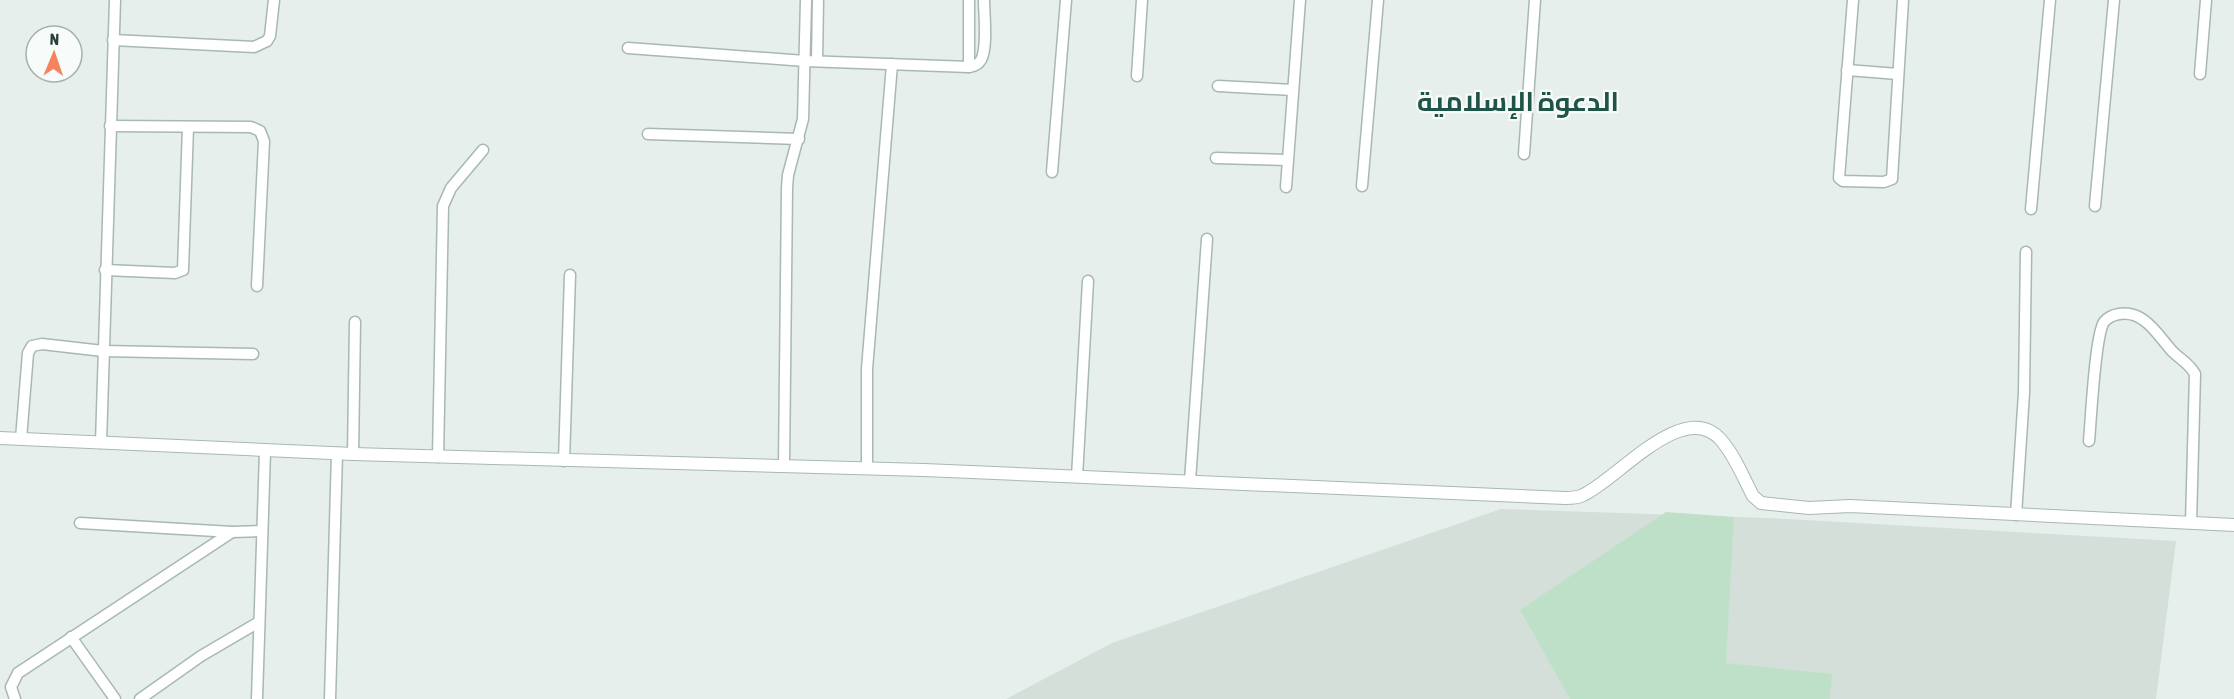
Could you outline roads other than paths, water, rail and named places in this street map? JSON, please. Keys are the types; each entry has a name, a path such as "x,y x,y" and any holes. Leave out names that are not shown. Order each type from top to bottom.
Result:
{"street":[{"path":"101,443 115,0"},
{"path":"113,40 254,46 262,44 270,36 274,0"},
{"path":"784,466 787,188 788,175 803,119 806,0"},
{"path":"817,62 818,0"},
{"path":"969,0 969,67"},
{"path":"628,48 817,62 969,67 976,66 982,59 984,0"},
{"path":"1052,172 1066,0"},
{"path":"1137,76 1142,0"},
{"path":"1286,187 1300,0"},
{"path":"1362,186 1378,0"},
{"path":"1524,154 1535,0"},
{"path":"1852,0 1839,177 1841,180 1850,182 1888,182 1892,178 1903,0"},
{"path":"2031,209 2050,0"},
{"path":"2095,206 2114,0"},
{"path":"2200,74 2206,0"},
{"path":"867,468 867,369 892,64"},
{"path":"1847,70 1898,74"},
{"path":"1218,86 1293,90"},
{"path":"110,126 251,128 262,134 264,141 257,286"},
{"path":"105,270 175,273 183,270 188,127"},
{"path":"648,134 799,139"},
{"path":"438,457 443,206 451,188 483,150"},
{"path":"1216,158 1287,160"},
{"path":"1190,481 1207,239"},
{"path":"2016,515 2024,393 2026,252"},
{"path":"564,461 570,275"},
{"path":"1077,477 1088,281"},
{"path":"2089,441 2097,353 2104,323 2112,315 2124,313 2136,316 2153,327 2174,354 2190,365 2195,374 2191,523"},
{"path":"352,454 355,322"},
{"path":"21,439 29,348 42,344 103,351 253,354"},
{"path":"0,438 438,457 867,468 1547,498 1581,497 1671,434 1683,429 1702,428 1720,439 1759,503 1801,507 1850,506 2234,525"},
{"path":"257,699 265,451"},
{"path":"330,699 337,453"},
{"path":"80,523 232,532 262,531"},
{"path":"15,699 11,687 18,674 232,532"},
{"path":"140,699 201,656 259,622"},
{"path":"71,637 115,699"}],"district":[{"name":"الدعوة الإسلامية","path":"1518,101"}]}
